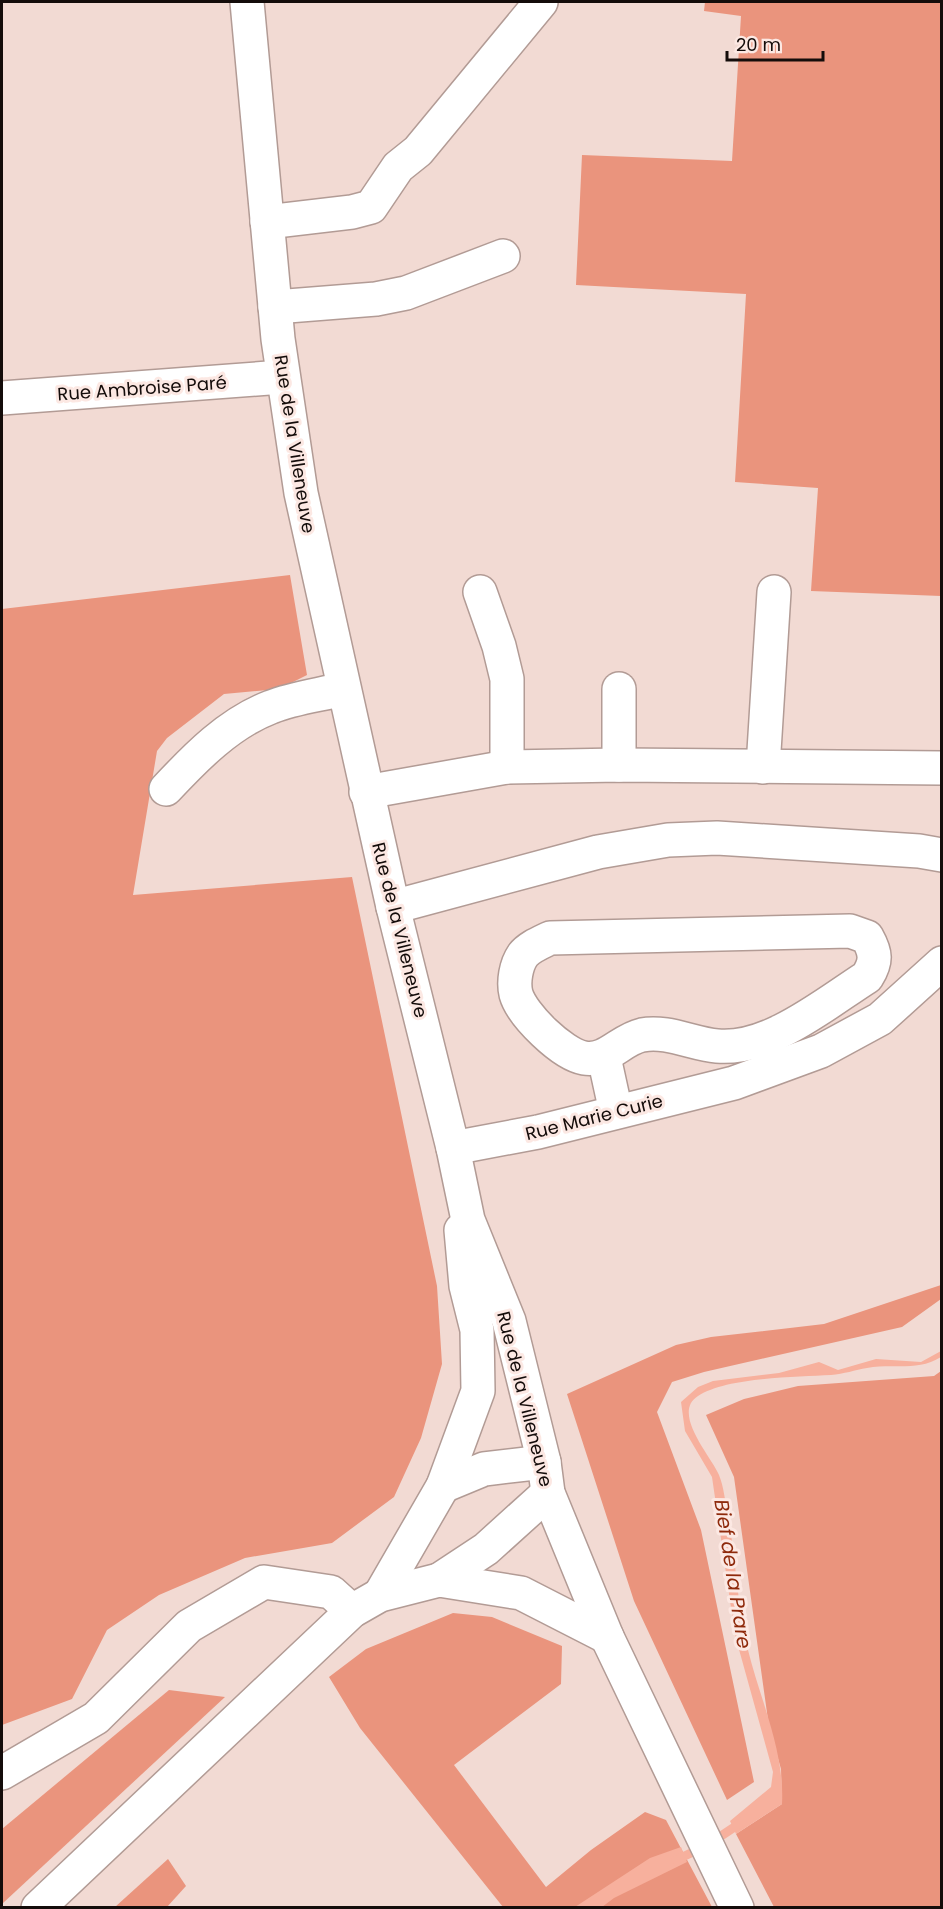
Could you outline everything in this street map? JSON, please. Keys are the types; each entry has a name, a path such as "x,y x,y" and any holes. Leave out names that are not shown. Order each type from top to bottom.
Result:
{"main road":[{"name":"Rue de la Villeneuve","path":"248,2 282,378 300,493 366,792 453,1148 468,1220 509,1322 546,1478 607,1637 737,1908"},
{"path":"267,222 352,212 371,207 398,167 418,152 541,2"},
{"path":"275,307 376,299 406,293 503,256"},
{"name":"Rue Ambroise Paré","path":"2,398 282,378"},
{"path":"480,592 499,646 507,679 507,766"},
{"path":"763,767 774,592"},
{"path":"166,789 191,762 229,731 254,715 272,706 343,689"},
{"path":"619,689 619,765"},
{"path":"366,792 507,766 942,768"},
{"path":"393,907 598,852 668,840 717,838 919,851 942,855"},
{"path":"849,931 867,937 875,950 875,964 867,977 783,1031 739,1047 716,1046 655,1034 640,1035 604,1057 584,1058 561,1047 524,1010 516,994 515,972 524,954 550,938 849,931"},
{"name":"Rue Marie Curie","path":"453,1148 538,1132 734,1083 821,1051 880,1019 942,963"},
{"path":"604,1057 616,1112"},
{"path":"38,1908 366,1603 443,1486 478,1391 477,1330 466,1286 453,1148"},
{"path":"443,1486 484,1469 546,1478"},
{"path":"2,1773 96,1718 189,1626 264,1582 331,1592 366,1603 439,1580 486,1549 546,1478"},
{"path":"439,1580 520,1593 607,1637"}],"shaded area":[{"path":"705,2 941,2 941,596 811,591 818,488 735,482 746,294 576,285 582,155 732,161 741,16 704,11"},
{"path":"290,575 307,675 279,689 224,694 167,738 157,751 133,895 352,877 437,1286 442,1364 421,1438 394,1497 332,1543 245,1558 159,1595 107,1630 72,1699 2,1725 2,609"},
{"path":"941,1285 941,1299 902,1327 704,1372 672,1382 657,1412 701,1530 754,1782 727,1800 634,1601 567,1394 676,1345 711,1337 824,1324"},
{"path":"941,1371 941,1907 774,1907 736,1834 782,1804 781,1769 769,1727 734,1477 706,1415 744,1399 798,1386 934,1376"},
{"path":"453,1613 492,1617 562,1646 561,1684 454,1765 546,1887 591,1850 645,1812 666,1820 712,1907 503,1907 360,1728 329,1677 366,1649"},
{"path":"169,1690 225,1697 2,1904 2,1829"},
{"path":"168,1859 186,1886 167,1907 115,1907"}],"water":[{"path":"941,1351 941,1357 932,1362 914,1366 877,1367 836,1374 763,1379 726,1385 698,1396 691,1403 689,1413 695,1435 722,1484 731,1532 744,1633 776,1745 782,1784 782,1804 736,1834 730,1821 771,1787 773,1772 735,1635 712,1477 685,1431 681,1402 698,1387 713,1381 779,1373 819,1362 838,1370 876,1359 921,1362"},
{"path":"681,1847 687,1862 614,1898 602,1907 575,1907 650,1858"}],"waterway":[{"name":"Bief de la Prare","path":"676,1860 706,1846 742,1822"}]}
